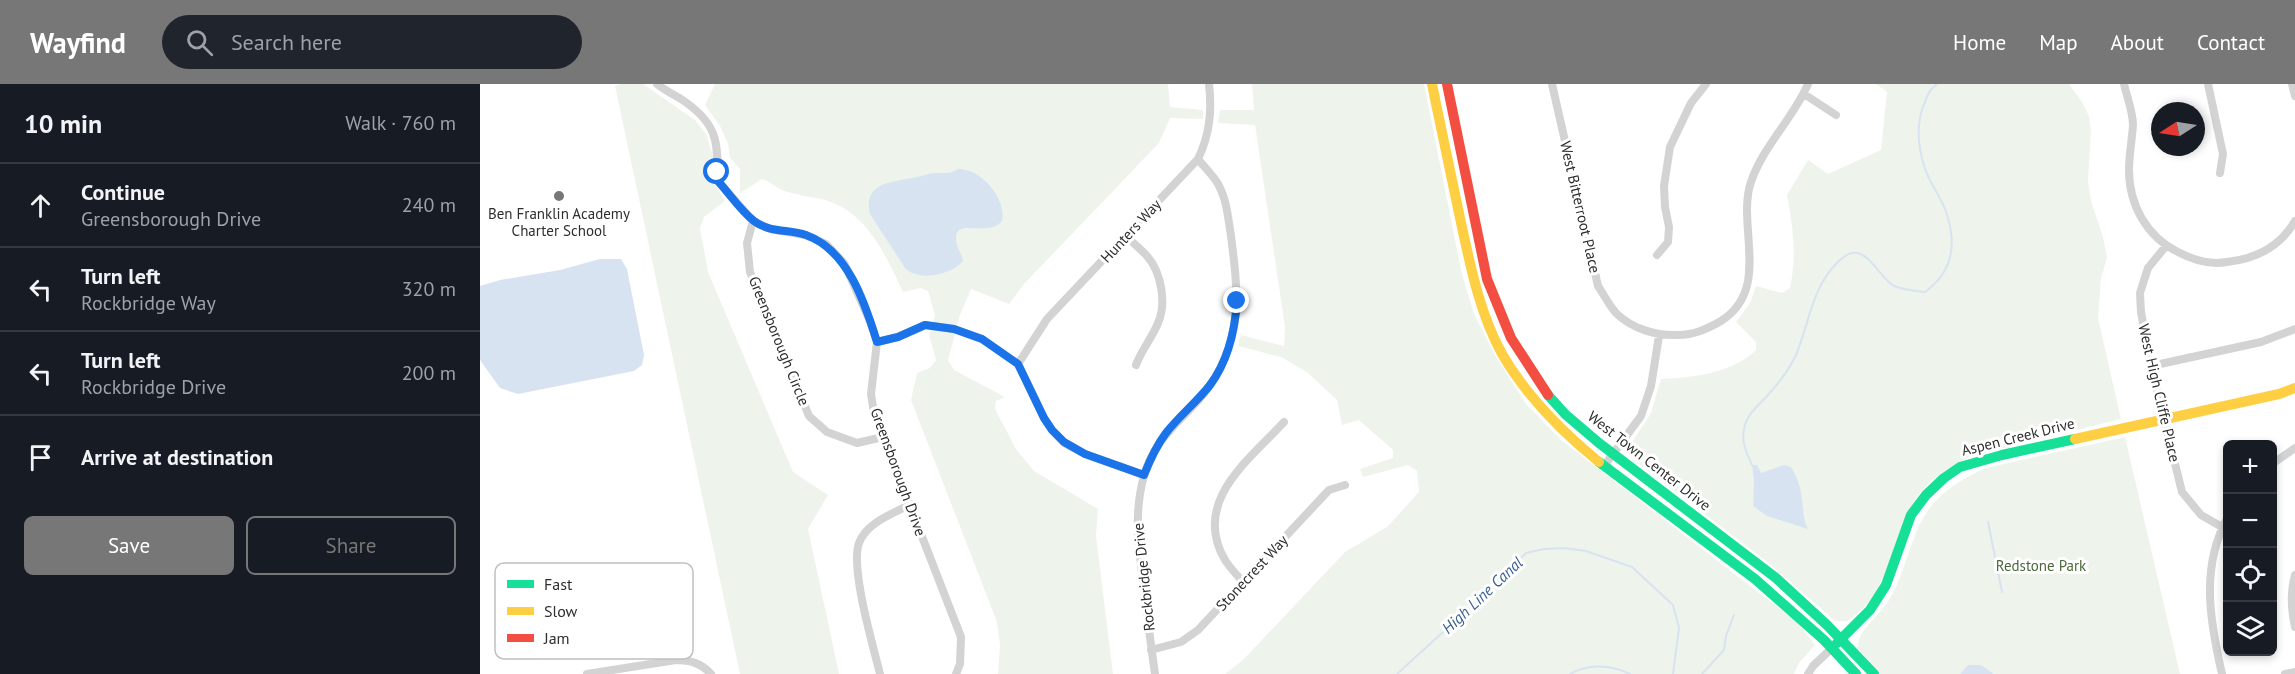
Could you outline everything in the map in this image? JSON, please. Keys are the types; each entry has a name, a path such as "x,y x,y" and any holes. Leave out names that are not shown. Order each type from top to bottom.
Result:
{"street":[{"name":"Greensborough Drive","path":"657,84 696,110 708,124 717,142 717,180 753,220 770,229 805,234 826,244 844,263 877,342 871,394 874,413 961,637 960,664 956,674"},
{"name":"Hunters Way","path":"1018,364 1047,319 1198,159 1210,126 1209,84"},
{"name":"West Town Center Drive","path":"1432,84 1473,282 1489,328 1509,364 1536,403 1572,440 1604,466 1761,583 1798,615 1856,674"},
{"name":"West Town Center Drive","path":"1447,84 1487,279 1503,324 1521,358 1546,394 1580,428 1613,455 1742,550 1795,594 1842,639 1874,674"},
{"name":"West Bitterroot Place","path":"1552,84 1598,286 1616,313 1638,327 1659,336"},
{"path":"1657,255 1668,242 1669,227 1664,186 1670,147 1691,104 1706,84"},
{"path":"1604,466 1641,416 1651,386 1659,336 1682,335 1706,330 1734,313 1749,280 1747,192 1756,165 1804,94 1808,84"},
{"path":"2124,84 2133,122 2129,171 2132,199 2146,228 2166,246 2188,257 2207,262 2223,263 2244,260 2261,254 2276,244 2295,221"},
{"path":"2208,84 2223,154 2220,173"},
{"path":"2292,84 2295,96"},
{"path":"1804,94 1836,115"},
{"name":"Rockbridge Drive","path":"1155,674 1136,528 1144,475 1152,455 1167,432 1212,383 1227,354 1235,325 1237,282 1227,209 1217,181 1198,159"},
{"name":"Greensborough Circle","path":"753,220 747,243 750,272 809,416 827,432 857,443 883,437"},
{"path":"1126,236 1148,257 1159,279 1162,300 1159,322 1142,348 1136,365"},
{"name":"West High Cliffe Place","path":"2166,246 2148,268 2140,293 2141,312 2151,366 2182,492 2201,515 2222,527"},
{"path":"877,342 898,337 925,325 946,327 982,339 1018,364 1044,418 1064,442 1085,454 1144,475"},
{"path":"2151,366 2261,342 2295,329"},
{"name":"Aspen Creek Drive","path":"1808,674 1813,666 1870,610 1886,585 1911,515 1926,495 1960,467 2163,418 2279,394 2295,388"},
{"path":"1243,582 1226,562 1218,544 1215,525 1216,510 1228,483 1284,422"},
{"path":"2277,461 2295,448"},
{"name":"Stonecrest Way","path":"1151,650 1181,642 1198,630 1329,490 1345,484"},
{"path":"880,674 856,567 859,542 875,523 909,505"},
{"path":"2222,527 2213,557 2209,594 2213,634 2222,674"},
{"path":"2295,575 2291,609 2295,627"},
{"path":"586,674 688,660 703,667 711,674"},
{"path":"2286,674 2295,672"}],"green space":[{"path":"643,84 695,120 706,134 713,156 711,177 725,201 704,217 700,228 708,272 793,472 828,495 808,529 839,674 740,674 615,86"},
{"path":"715,84 1168,84 1170,107 1203,110 1203,119 1170,118 1159,143 1024,284 1009,304 971,289 960,315 948,360 954,370 1005,397 996,401 995,409 1016,449 1034,471 1098,509 1096,536 1113,674 998,674 1000,645 997,622 911,400 917,373 930,368 936,360 929,335 935,315 928,291 921,288 903,292 874,238 865,226 842,207 822,199 793,194 762,179 740,193 740,169 730,158 728,144 720,126 705,105"},
{"path":"1252,84 1424,84 1461,270 1474,314 1496,357 1526,404 1561,440 1797,622 1815,645 1799,663 1794,674 1225,674 1243,660 1345,552 1387,527 1419,492 1417,471 1408,465 1363,477 1360,469 1393,458 1393,450 1359,420 1342,425 1337,400 1307,372 1281,357 1238,346 1241,335 1284,346 1285,327 1255,125 1218,123 1220,110 1254,110"},
{"path":"1876,84 2069,84 2089,116 2091,131 2088,181 2091,201 2103,237 2107,258 2101,278 2098,318 2121,419 1972,456 1940,475 1925,487 1914,502 1874,595 1847,621 1835,621 1770,564 1631,458 1629,447 1651,413 1661,379 1712,373 1735,364 1756,350 1756,342 1736,322 1750,303 1756,286 1782,293 1790,288 1793,242 1787,195 1808,160 1828,174 1881,150 1887,92"},
{"name":"Redstone Park","path":"2125,437 2180,674 1881,674 1858,648 1861,636 1889,600 1925,515 1945,492 1986,468"}],"water":[{"path":"958,169 975,174 991,186 1000,203 1002,221 989,228 961,229 957,233 956,242 963,261 943,273 918,275 905,268 870,214 871,195 876,189 890,182"},
{"path":"600,259 621,259 627,269 644,355 642,365 634,371 518,394 500,388 480,360 480,286 500,280 560,270"},
{"path":"1752,465 1757,465 1761,473 1784,465 1791,467 1800,486 1808,529 1767,516 1753,506"},
{"path":"1968,665 1981,665 1994,674 1960,674"}],"waterway":[{"path":"1752,465 1744,443 1745,424 1787,371 1800,343 1815,297 1834,266 1847,255 1858,253 1869,260 1894,286 1925,292 1935,284 1947,265 1952,244 1949,221 1925,168 1919,142 1919,124 1923,107 1930,92 1937,84"},
{"path":"1988,522 2002,592"},
{"name":"High Line Canal","path":"1397,674 1499,581 1526,553 1564,548 1586,551 1632,567 1673,605 1679,628 1673,674"},
{"path":"1702,674 1724,650 1726,636 1734,615"},
{"path":"1570,674 1577,670 1600,666 1630,674"}],"traffic: fast":[{"path":"1548,395 1565,414 1599,443 1776,578 1827,625 1874,674"},
{"path":"1837,643 1870,610 1886,585 1911,515 1926,495 1944,478 1960,467 2075,439"},
{"path":"1599,462 1755,579 1824,640 1856,674"}],"traffic: slow":[{"path":"1432,84 1472,270 1481,305 1494,338 1522,385 1558,426 1599,462"},
{"path":"2075,439 2279,394 2295,388"}],"traffic: jam":[{"path":"1447,84 1487,279 1511,338 1548,395"}],"place":[{"name":"Ben Franklin Academy Charter School","path":"559,196"}],"route":[{"path":"717,172 717,180 753,220 770,229 805,234 826,244 844,263 877,342 898,337 925,325 946,327 982,339 1018,364 1044,418 1064,442 1085,454 1144,475 1152,455 1167,432 1212,383 1227,354 1235,325 1237,301"}]}
